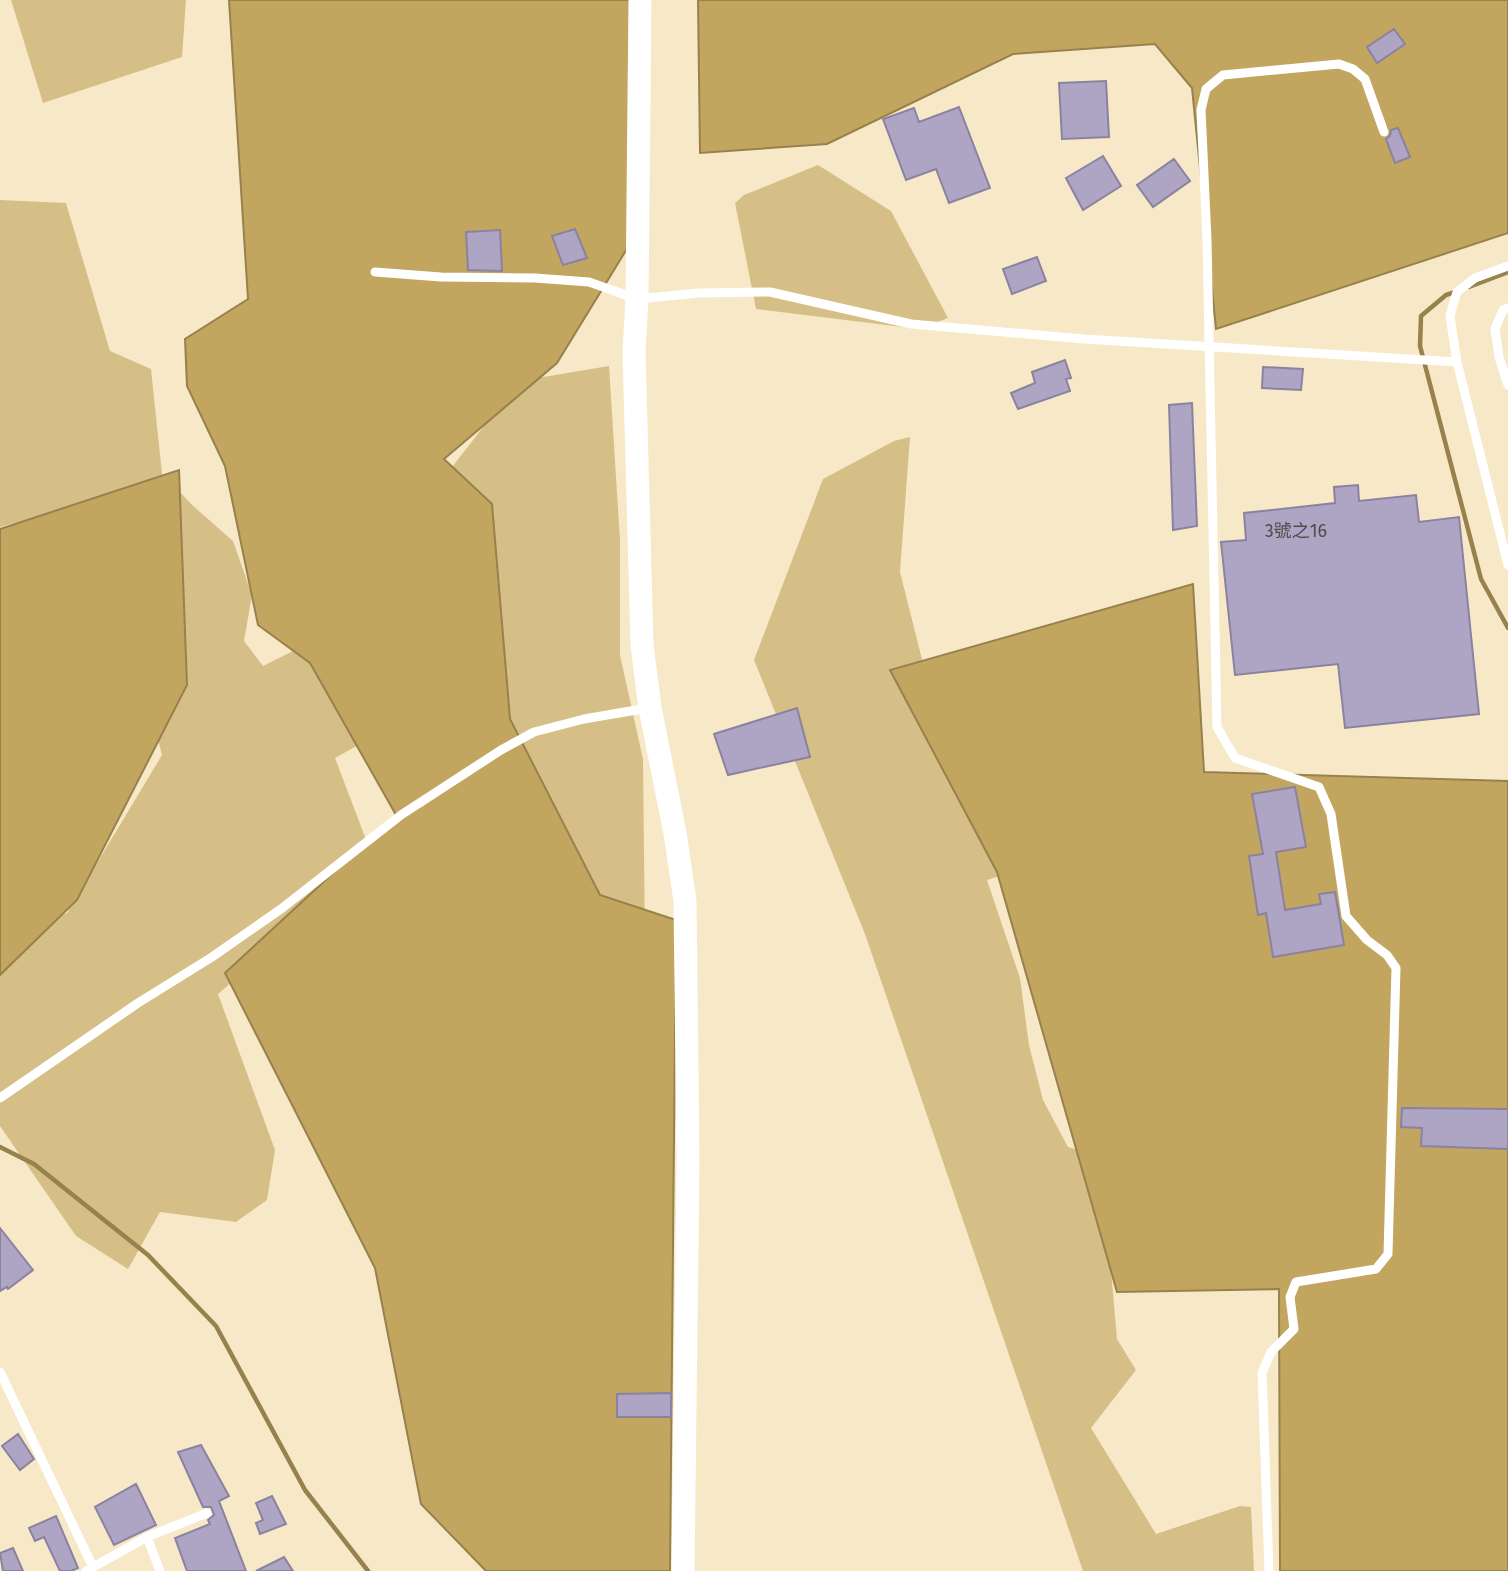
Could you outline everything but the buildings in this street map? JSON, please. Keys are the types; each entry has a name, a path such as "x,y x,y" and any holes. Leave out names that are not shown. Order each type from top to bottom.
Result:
{"street":[{"path":"639,0 638,299 634,351 642,645 650,708 675,833 685,901 688,1162 683,1571"}],"lane":[{"path":"1269,1571 1262,1373 1271,1352 1294,1329 1290,1297 1293,1289 1296,1282 1307,1279 1376,1269 1388,1254 1396,968 1387,955 1367,940 1346,916 1331,814 1319,787 1235,758 1217,727 1201,110 1206,89 1223,75 1339,64 1353,69 1365,79 1384,132"},
{"path":"1508,266 1475,278 1457,292 1450,316 1457,362 1508,565"},
{"path":"375,272 589,282 638,299 699,293 770,292 911,324 1084,339 1457,362"},
{"path":"1508,308 1503,310 1495,329 1499,357 1508,385"},
{"path":"0,1098 282,909 401,815 501,751 534,732 584,719 650,708"},
{"path":"0,1372 90,1569 146,1537 207,1513"},
{"path":"146,1537 160,1571"}],"shaded area":[{"path":"11,0 186,0 182,57 43,103"},
{"path":"229,0 637,0 633,239 557,363 444,459 492,504 510,719 600,895 676,920 670,1571 486,1571 421,1504 375,1268 225,973 396,815 310,663 258,625 225,466 187,386 185,339 248,299"},
{"path":"698,0 1508,0 1508,233 1216,329 1192,88 1155,44 1013,54 827,144 700,153"},
{"path":"818,165 891,211 948,318 919,329 756,309 735,203 744,195"},
{"path":"0,200 66,203 110,351 151,369 163,483 169,480 192,505 233,541 252,595 244,641 263,666 437,579 442,480 519,381 609,366 620,540 620,655 643,759 645,946 558,875 446,696 335,758 373,858 218,994 275,1150 267,1200 236,1222 160,1212 128,1269 76,1236 0,1126 0,936 67,913 162,755 120,589 115,496 0,527"},
{"path":"910,437 900,572 935,711 1033,866 987,880 1020,978 1029,1045 1043,1100 1068,1147 1101,1156 1117,1339 1136,1370 1091,1428 1156,1534 1240,1506 1251,1507 1254,1571 1083,1571 865,934 754,660 823,479 894,441"},
{"path":"179,470 187,685 77,900 0,975 0,529"},
{"path":"1193,584 1204,772 1508,781 1508,1571 1280,1571 1279,1289 1117,1292 997,872 890,670"}],"waterway":[{"path":"1469,287 1508,272"},
{"path":"1455,292 1446,295 1421,316 1420,346 1481,579 1508,628"},
{"path":"0,1147 34,1164 148,1255 216,1326 305,1490 368,1571"}]}
